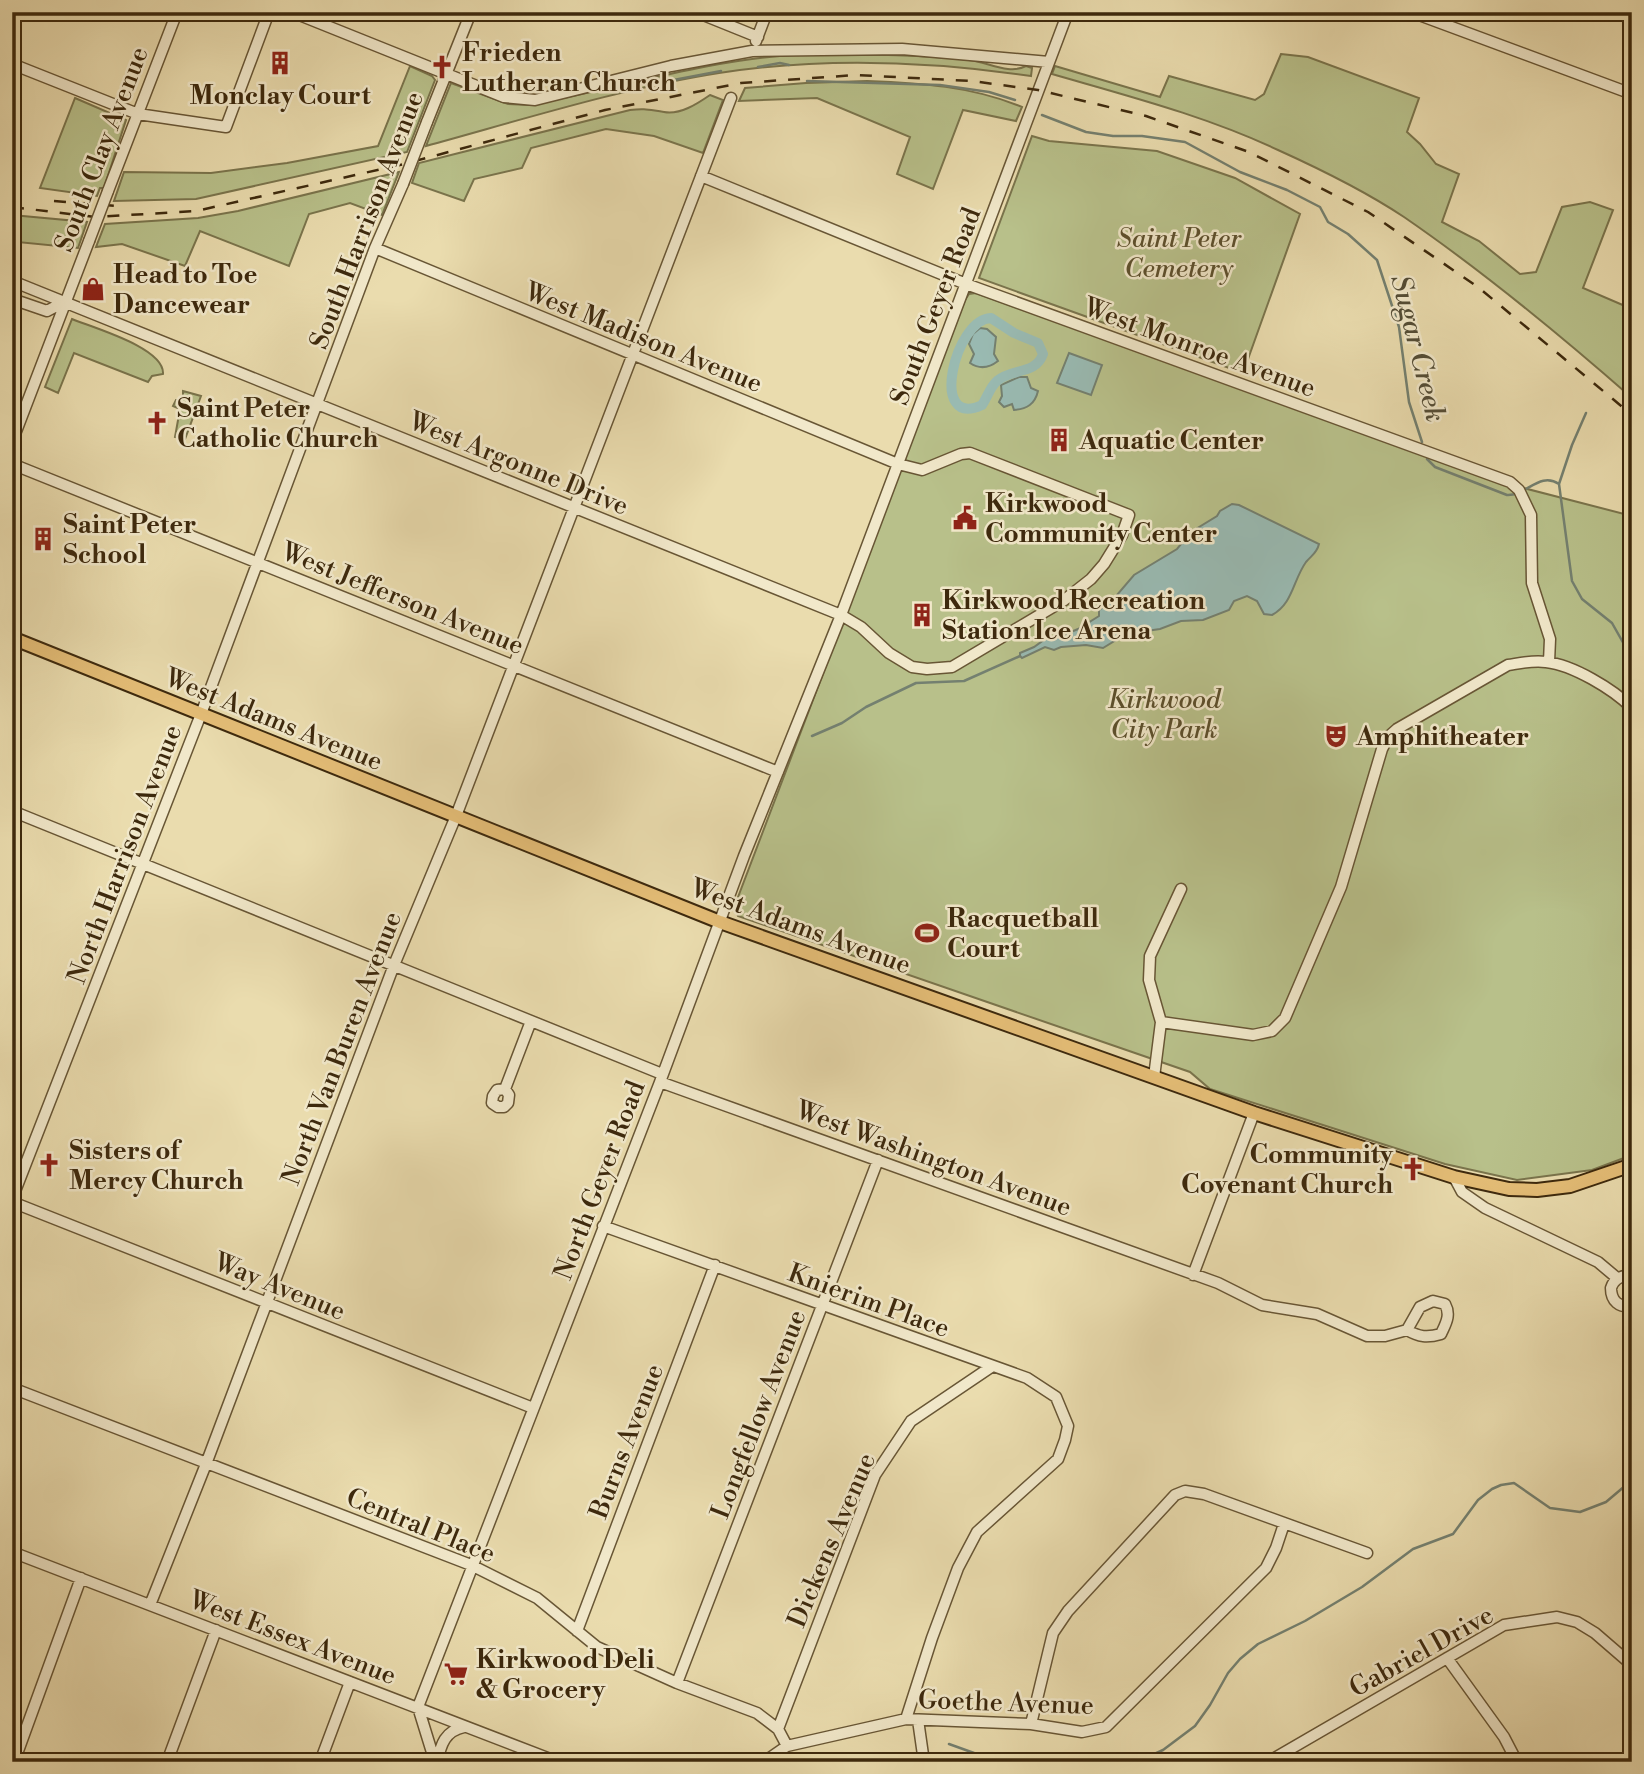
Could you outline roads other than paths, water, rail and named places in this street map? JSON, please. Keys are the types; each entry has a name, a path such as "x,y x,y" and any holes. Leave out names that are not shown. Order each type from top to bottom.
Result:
{"main road":[{"name":"West Adams Avenue","path":"12,638 720,922 1254,1114 1482,1185 1537,1190 1570,1186 1632,1165"}],"street":[{"name":"South Clay Avenue","path":"12,442 177,12"},
{"path":"12,64 138,114 226,127 269,12"},
{"path":"292,12 504,97 535,100 671,66 752,51 902,49 1049,62"},
{"name":"South Harrison Avenue","path":"318,405 375,248 471,12"},
{"path":"696,12 758,37"},
{"path":"752,51 767,12"},
{"name":"South Geyer Road","path":"841,615 1068,12"},
{"path":"1411,12 1632,94"},
{"name":"North Van Buren Avenue","path":"150,1605 394,965 456,816 731,98"},
{"name":"West Monroe Avenue","path":"701,176 965,284 1510,482 1518,490 1531,515 1532,583 1550,639 1549,662"},
{"name":"West Madison Avenue","path":"375,248 898,464 922,470 970,453 1082,497"},
{"name":"West Argonne Drive","path":"12,281 841,615 861,626 889,653 912,667 952,667 1063,601 1091,579 1122,535 1129,515 1082,497"},
{"name":"West Argonne Drive","path":"12,299 47,311 65,302"},
{"name":"North Harrison Avenue","path":"12,1201 318,405"},
{"name":"West Jefferson Avenue","path":"12,464 778,772"},
{"name":"North Geyer Road","path":"418,1707 471,1564 841,615"},
{"path":"1161,1022 1252,1035 1272,1031 1285,1018 1341,887 1388,737 1407,723 1508,665 1528,661 1549,662 1598,683 1632,708"},
{"name":"West Washington Avenue","path":"12,811 531,1021 661,1078 1218,1283 1262,1305 1317,1314 1358,1334 1385,1336 1407,1330"},
{"path":"1154,1077 1161,1022 1148,967 1150,956 1181,888"},
{"path":"505,1089 531,1021"},
{"path":"1193,1275 1254,1114"},
{"name":"Longfellow Avenue","path":"677,1683 878,1160"},
{"path":"1454,1177 1462,1192 1485,1208 1598,1262 1617,1278"},
{"name":"Way Avenue","path":"12,1201 533,1408"},
{"name":"Knierim Place","path":"603,1226 1027,1378 1056,1397 1068,1426 1058,1459 977,1532 958,1568 932,1637 906,1719"},
{"name":"Burns Avenue","path":"577,1631 715,1265"},
{"path":"1632,1277 1617,1278 1611,1288 1613,1300 1623,1307 1632,1306"},
{"path":"1433,1301 1445,1304 1449,1313 1441,1334 1417,1336 1407,1330 1420,1307 1433,1301"},
{"name":"Dickens Avenue","path":"778,1729 875,1475 911,1421 991,1367"},
{"name":"Central Place","path":"12,1388 471,1564 537,1598 597,1647 677,1683 757,1713 778,1729"},
{"path":"1031,1724 1053,1633 1068,1611 1175,1495 1185,1491 1204,1494 1367,1553"},
{"name":"Goethe Avenue","path":"764,1762 786,1746 906,1719 1031,1724 1082,1732 1106,1727 1266,1568 1284,1524"},
{"name":"West Essex Avenue","path":"12,1552 558,1762"},
{"path":"14,1762 81,1578"},
{"name":"Gabriel Drive","path":"1268,1762 1504,1625 1557,1617 1577,1622 1595,1633 1632,1665"},
{"path":"167,1762 216,1630"},
{"path":"1447,1658 1504,1737 1517,1762"},
{"path":"320,1762 350,1682"},
{"path":"418,1707 436,1762"},
{"path":"918,1720 923,1762"},
{"path":"436,1762 445,1737 454,1729 466,1726"},
{"path":"778,1729 786,1746"}],"water":[{"path":"980,328 987,329 996,337 994,354 998,361 984,367 970,363 974,354 969,344 973,334"},
{"path":"1069,353 1102,365 1091,395 1057,383"},
{"path":"1019,377 1027,377 1031,388 1038,391 1035,399 1023,408 1014,410 1012,404 1004,407 999,402 1002,396 1001,385"},
{"path":"1232,504 1319,544 1302,569 1289,598 1279,610 1272,615 1264,614 1257,601 1247,596 1234,601 1229,610 1203,620 1181,621 1160,629 1126,634 1103,648 1086,645 1054,650 1045,647 1022,658 1020,656 1020,653 1048,637 1059,637 1099,616 1099,610 1111,602 1134,575 1177,549 1191,532"}],"waterway":[{"name":"Sugar Creek","path":"758,67 780,63 789,65"},
{"name":"Sugar Creek","path":"663,82 721,71"},
{"name":"Sugar Creek","path":"807,81 940,85 989,92 1015,100"},
{"name":"Sugar Creek","path":"1042,115 1086,132 1185,142 1240,172 1287,190 1320,207 1328,222 1348,234 1377,260 1399,327 1409,402 1422,442"},
{"path":"991,318 1014,333 1038,343 1043,354 1035,365 997,381 982,405 965,408 956,402 952,389 958,353 978,323 991,318"},
{"name":"Sugar Creek","path":"1586,413 1559,484 1572,581 1582,599 1612,623 1632,654"},
{"name":"Sugar Creek","path":"1427,459 1435,467 1507,495 1546,480 1559,484"},
{"path":"812,736 916,683 964,681 1020,656"},
{"path":"1137,1762 1163,1750 1195,1726 1228,1673 1258,1644 1305,1621 1362,1587 1413,1549 1453,1534 1478,1500 1492,1489 1514,1483 1550,1508 1580,1512 1606,1502 1632,1480"},
{"path":"949,1744 974,1753 984,1762"}],"railway":[{"path":"12,207 95,217 196,211 404,164 605,110 741,83 856,75 972,81 1038,90 1146,116 1249,152 1368,212 1478,287 1632,415"},
{"path":"54,201 117,206"}],"place":[{"name":"Monclay Court","path":"280,63"},
{"name":"Frieden Lutheran Church","path":"442,67"},
{"name":"Head to Toe Dancewear","path":"93,289"},
{"name":"Saint Peter Catholic Church","path":"157,423"},
{"name":"Aquatic Center","path":"1059,440"},
{"name":"Kirkwood Community Center","path":"965,518"},
{"name":"Saint Peter School","path":"43,539"},
{"name":"Kirkwood Recreation Station Ice Arena","path":"922,615"},
{"name":"Amphitheater","path":"1336,736"},
{"name":"Racquetball Court","path":"927,933"},
{"name":"Sisters of Mercy Church","path":"49,1165"},
{"name":"Community Covenant Church","path":"1413,1169"},
{"name":"Kirkwood Deli & Grocery","path":"456,1674"}],"park label":[{"name":"Saint Peter Cemetery","path":"1179,253"},
{"name":"Kirkwood City Park","path":"1164,714"}]}
